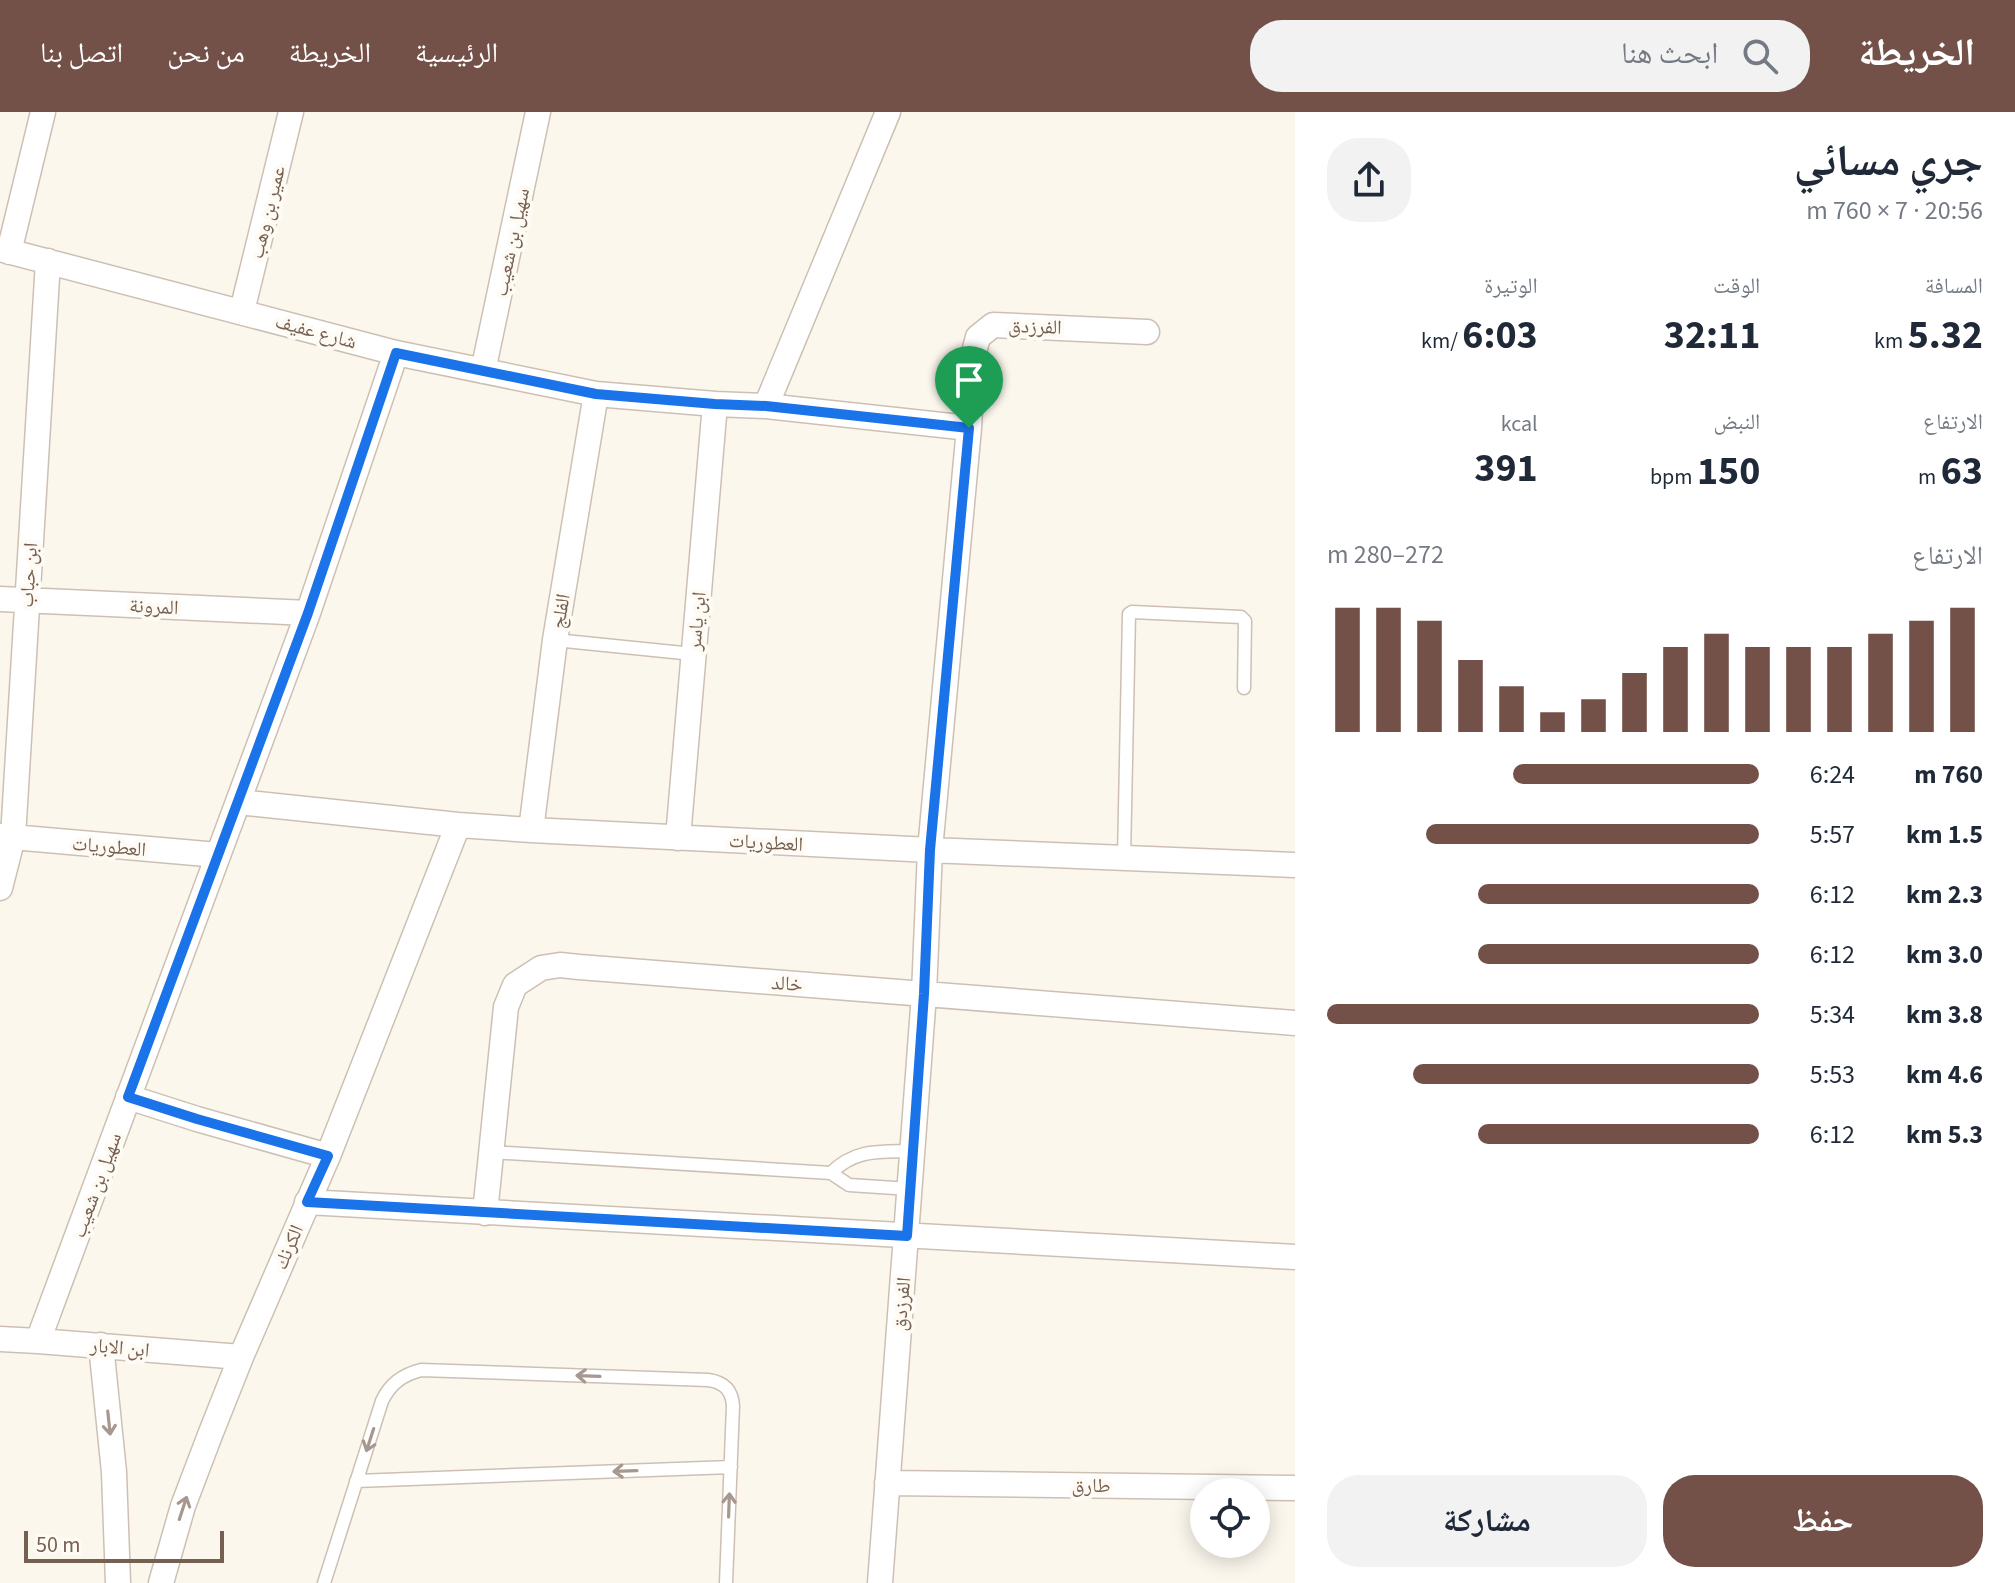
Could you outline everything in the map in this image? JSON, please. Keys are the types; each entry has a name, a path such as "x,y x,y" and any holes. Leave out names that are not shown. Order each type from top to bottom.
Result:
{"street":[{"path":"4,250 43,112"},
{"name":"عمير بن وهب","path":"242,311 291,112"},
{"name":"سهيل بن شعيب","path":"483,371 538,112"},
{"path":"766,406 888,112"},
{"name":"شارع عفيف","path":"4,250 396,353 596,394 766,406 969,428"},
{"name":"ابن حباب","path":"0,888 26,600 48,261"},
{"name":"الفرزدق","path":"880,1583 924,994 930,850 973,356 978,337 993,325 1147,332"},
{"name":"سهيل بن شعيب","path":"38,1341 308,613 396,353"},
{"name":"الفلج","path":"531,830 555,640 596,394"},
{"name":"ابن ياسر","path":"678,838 715,404"},
{"name":"المرونة","path":"0,599 308,613"},
{"name":"العطوريات","path":"238,802 531,830 1295,865"},
{"name":"الكرنك","path":"161,1583 183,1506 241,1357 328,1156 458,825"},
{"name":"العطوريات","path":"6,837 218,855"},
{"name":"خالد","path":"485,1213 506,1007 515,985 541,968 569,966 1295,1023"},
{"path":"128,1097 328,1156"},
{"path":"307,1202 1295,1257"},
{"name":"ابن الابار","path":"0,1339 241,1357"},
{"path":"101,1345 116,1488 118,1583"},
{"name":"طارق","path":"887,1483 1295,1488"}],"lane":[{"path":"1124,858 1129,614 1241,617 1245,621 1244,688"},
{"path":"555,640 693,654"},
{"path":"831,1173 858,1154 913,1151"},
{"path":"491,1152 831,1173 849,1185 910,1189"},
{"path":"324,1583 386,1392 401,1377 421,1370 716,1381 729,1391 732,1398 726,1583"},
{"path":"356,1481 731,1467"}],"route":[{"path":"396,353 596,394 766,406 969,428 930,850 924,994 907,1236 307,1202 328,1156 128,1097 308,613 396,353"}]}
